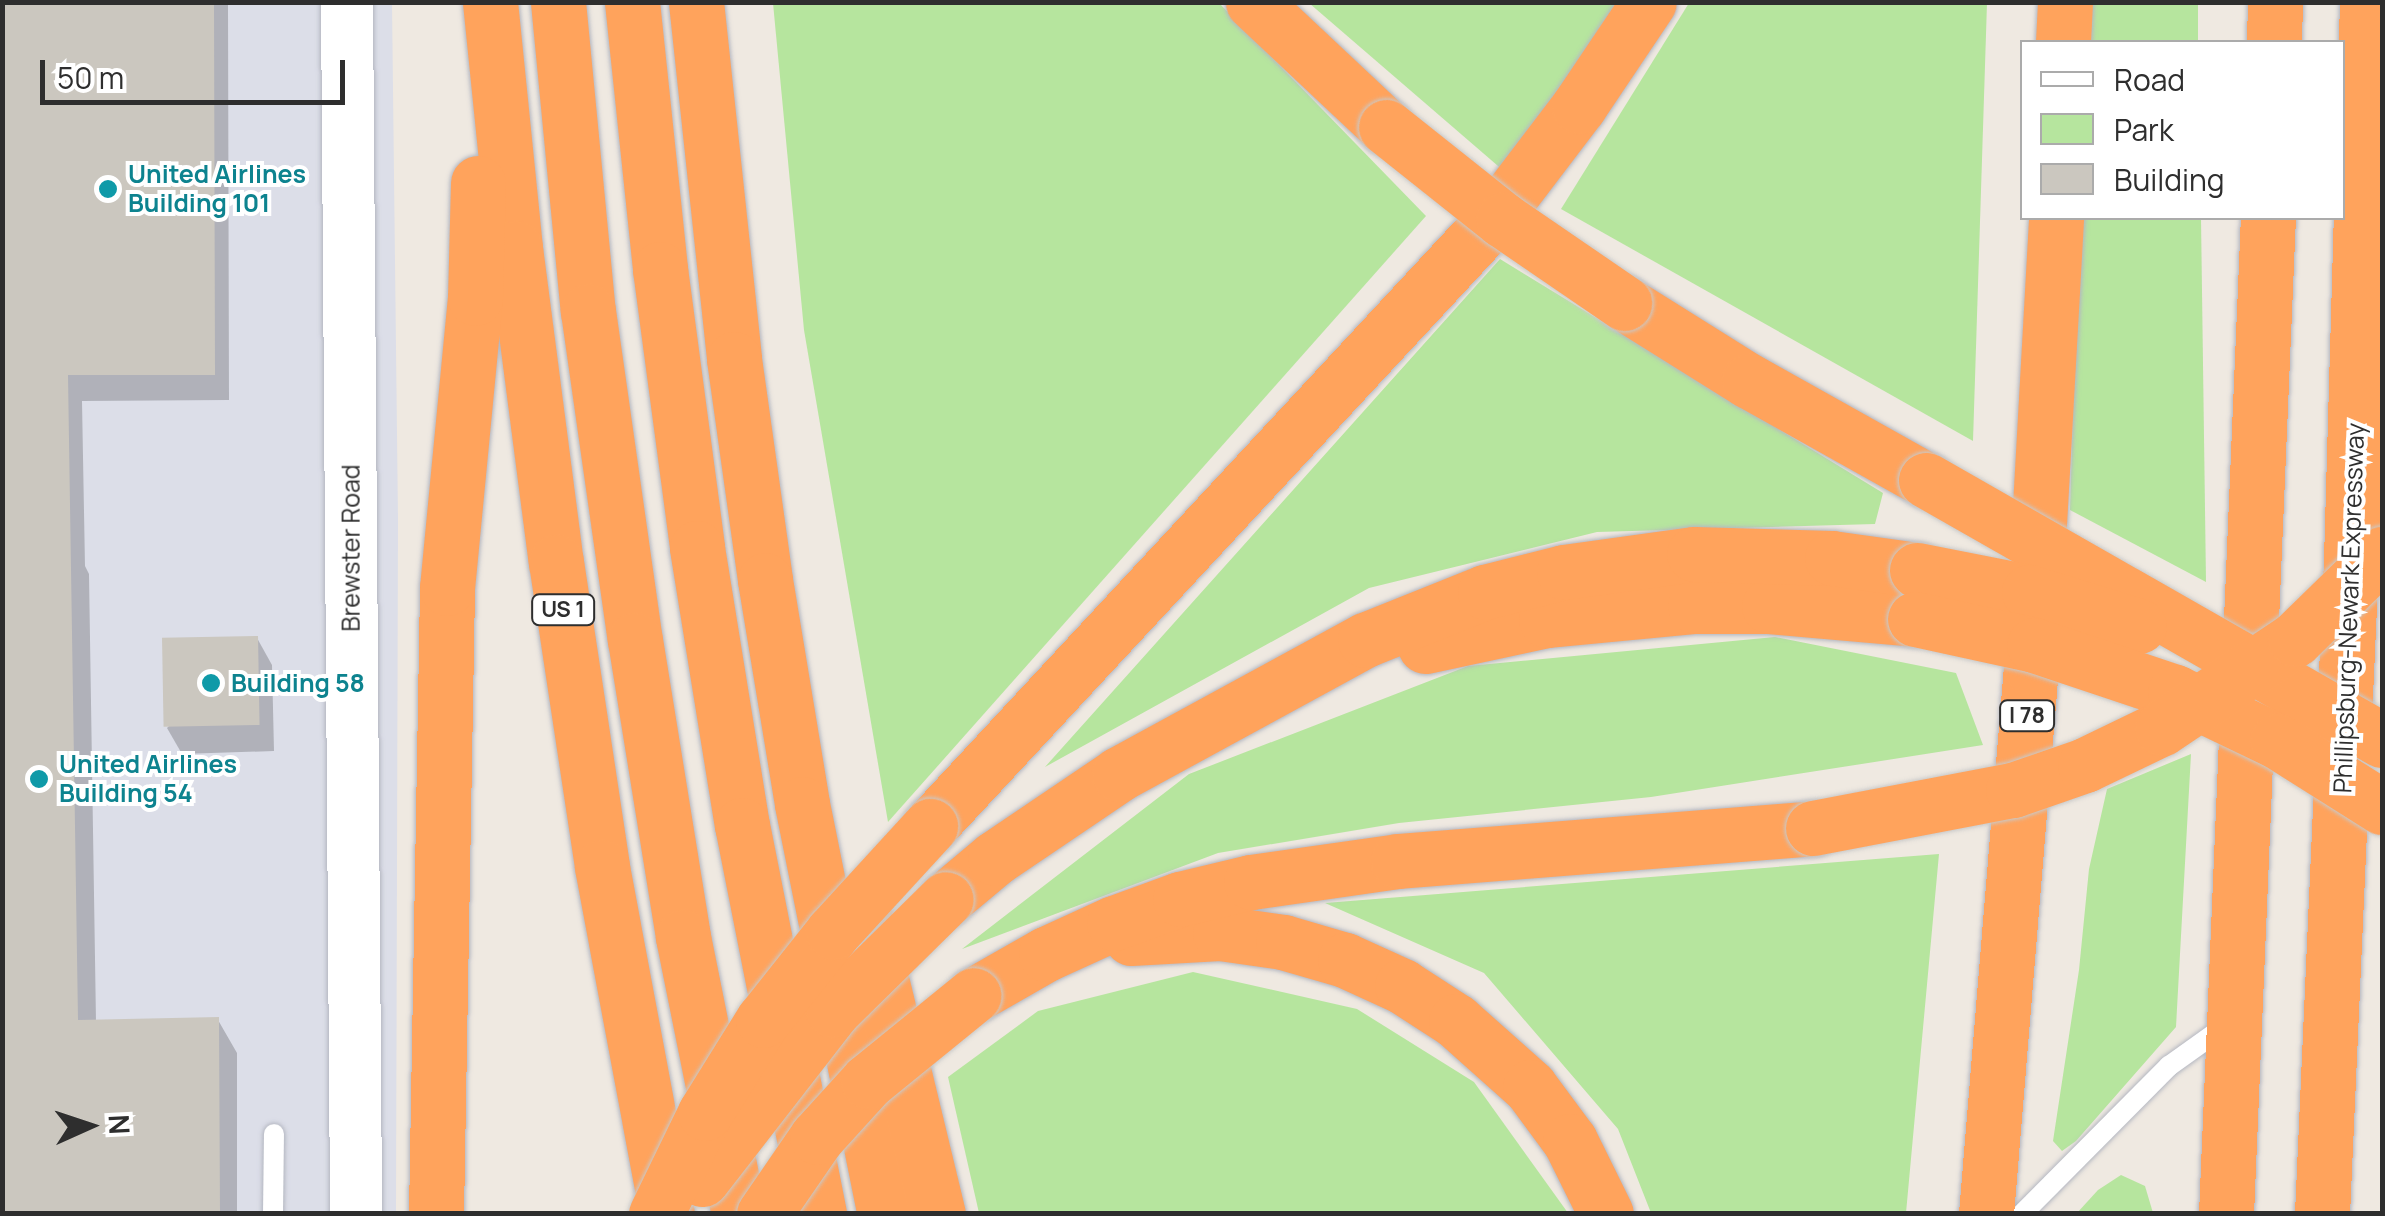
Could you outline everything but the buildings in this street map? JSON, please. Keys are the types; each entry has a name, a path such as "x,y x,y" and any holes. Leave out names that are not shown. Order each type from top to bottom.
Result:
{"highway":[{"path":"436,1214 447,588 477,255 476,2"},
{"name":"US 1","path":"490,2 515,248 558,581 606,886 667,1214"},
{"path":"558,2 588,311 634,640 684,938 738,1214"},
{"path":"632,2 660,269 702,582 761,930 819,1214"},
{"path":"696,2 734,358 783,697 885,1214"},
{"path":"1253,2 1386,127 1503,220 1624,303 1749,381 2361,726"},
{"path":"656,1214 705,1113 763,1020 833,932 1490,223 1579,106 1648,2"},
{"path":"2064,40 2065,2"},
{"path":"2259,2 2260,40"},
{"path":"2274,40 2275,2"},
{"name":"Phillipsburg-Newark Expressway","path":"2322,1214 2352,560 2367,2"},
{"name":"I 78","path":"1986,1214 2031,666 2056,220"},
{"path":"2226,1214 2264,353 2265,220"},
{"path":"679,1214 740,1127 834,1010 946,899 1058,814 1189,734 1405,622 1485,592 1564,572 1651,558 1739,553 1832,558 2034,645 2176,692 2276,740 2382,807"},
{"path":"764,1214 817,1137 868,1081 974,994 1114,922 1252,882 1398,861 1813,828 2013,790 2086,764 2162,728 2295,639 2382,554"},
{"path":"1916,595 2029,592 2144,628 2361,726"},
{"path":"783,697 836,799 938,1214"},
{"path":"974,994 1062,956 1150,935 1251,936 1345,960 1430,1003 1506,1064 1550,1112 1606,1214"},
{"path":"684,938 687,1078 710,1214"},
{"path":"437,1102 446,1214"}],"street":[{"name":"Brewster Road","path":"347,2 356,1214"}],"lane":[{"path":"2022,1214 2169,1066 2235,1019"},
{"path":"273,1214 274,1134"}],"shaded area":[{"path":"2,3 392,3 398,520 396,1213 3,1213"}],"green space":[{"path":"773,3 1219,3 1426,216 888,822 804,330"},
{"path":"1309,3 1616,3 1505,172"},
{"path":"1689,3 1987,3 1973,441 1561,209"},
{"path":"2086,3 2198,3 2198,40 2086,40"},
{"path":"2079,220 2201,220 2206,582 2070,510"},
{"path":"1500,259 1883,493 1875,524 1597,532 1369,588 1045,767"},
{"path":"1775,637 1956,673 1983,745 1651,797 1399,823 1218,853 962,949 1189,774 1468,666"},
{"path":"2191,754 2176,1027 2076,1141 2062,1151 2053,1141 2079,970 2089,869 2107,789"},
{"path":"1939,854 1906,1213 1651,1213 1618,1129 1484,973 1325,903"},
{"path":"1193,972 1357,1009 1474,1082 1568,1213 979,1213 948,1077 1038,1011"},
{"path":"2121,1175 2145,1186 2153,1213 2077,1213 2098,1190"}],"place":[{"name":"United Airlines Building 101","path":"108,189"},
{"name":"Building 58","path":"211,683"},
{"name":"United Airlines Building 54","path":"39,779"}]}
